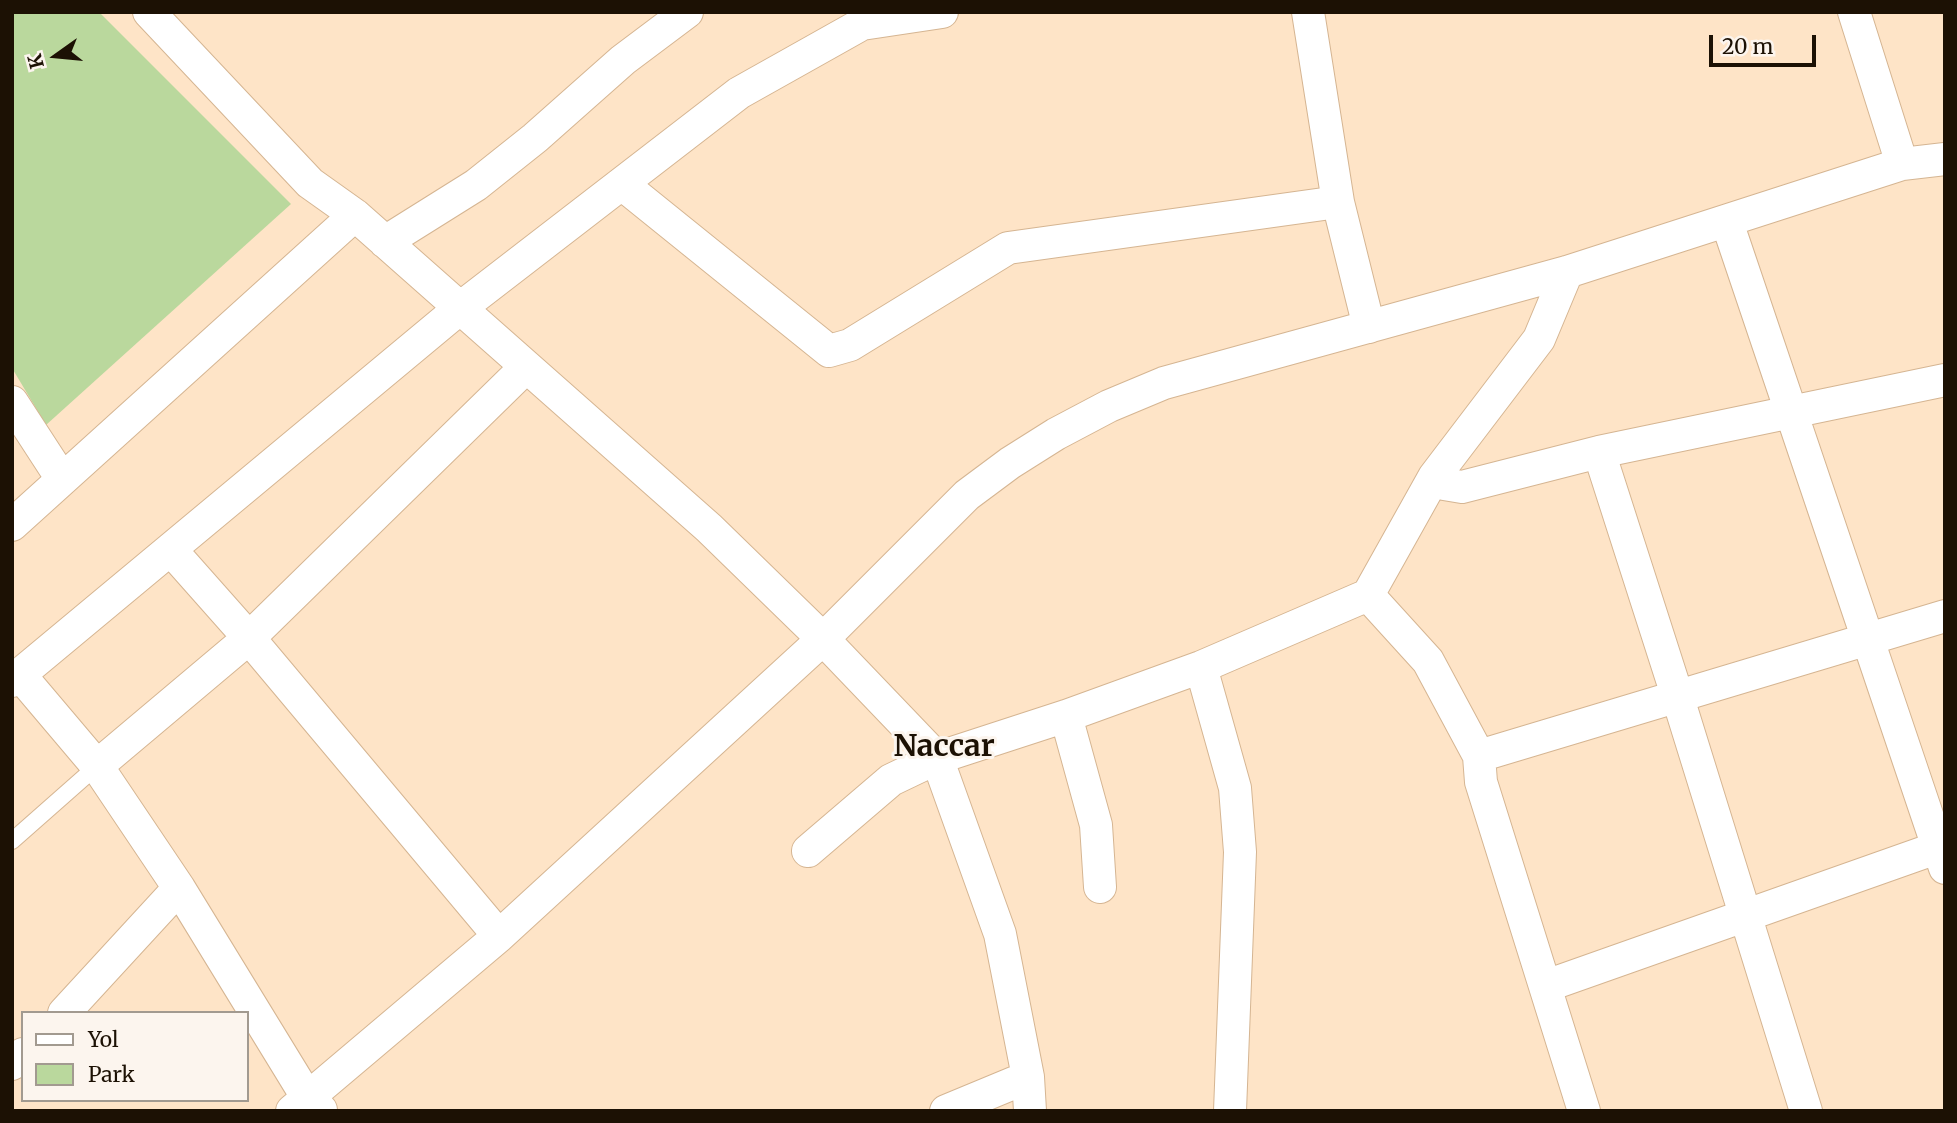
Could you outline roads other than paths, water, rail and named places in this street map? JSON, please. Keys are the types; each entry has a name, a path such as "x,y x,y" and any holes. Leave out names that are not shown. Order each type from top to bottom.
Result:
{"street":[{"path":"149,12 310,183 355,215 709,528 823,639 937,758 1000,934 1028,1077 1030,1111"},
{"path":"385,242 476,185 535,138 623,60 687,12"},
{"path":"942,12 862,24 739,93 459,309 16,678 97,766 179,888 307,1106 499,936 823,639 967,495 1056,434 1109,406 1164,383 1567,272 1902,164 1945,159"},
{"path":"1308,12 1338,202 1369,327"},
{"path":"1853,12 1902,164"},
{"path":"622,184 829,351 850,345 1008,248 1338,202"},
{"path":"12,525 355,215"},
{"path":"1545,986 1746,914 1942,854 1727,222"},
{"path":"808,851 891,780 937,758 1066,716 1200,667 1368,595 1434,477 1539,339 1567,272"},
{"path":"97,766 249,638 526,367"},
{"path":"1434,477 1444,484 1462,487 1599,452 1945,380"},
{"path":"12,402 62,479"},
{"path":"1599,452 1806,1111"},
{"path":"171,550 249,638 499,936"},
{"path":"1368,595 1428,661 1479,755 1481,782 1584,1111"},
{"path":"1479,755 1945,616"},
{"path":"1200,667 1235,788 1240,852 1230,1111"},
{"path":"1066,716 1096,825 1100,887"},
{"path":"66,1011 179,888"},
{"path":"946,1111 1028,1077"}],"lane":[{"path":"12,841 97,766"}],"district":[{"name":"Naccar","path":"944,748"}]}
